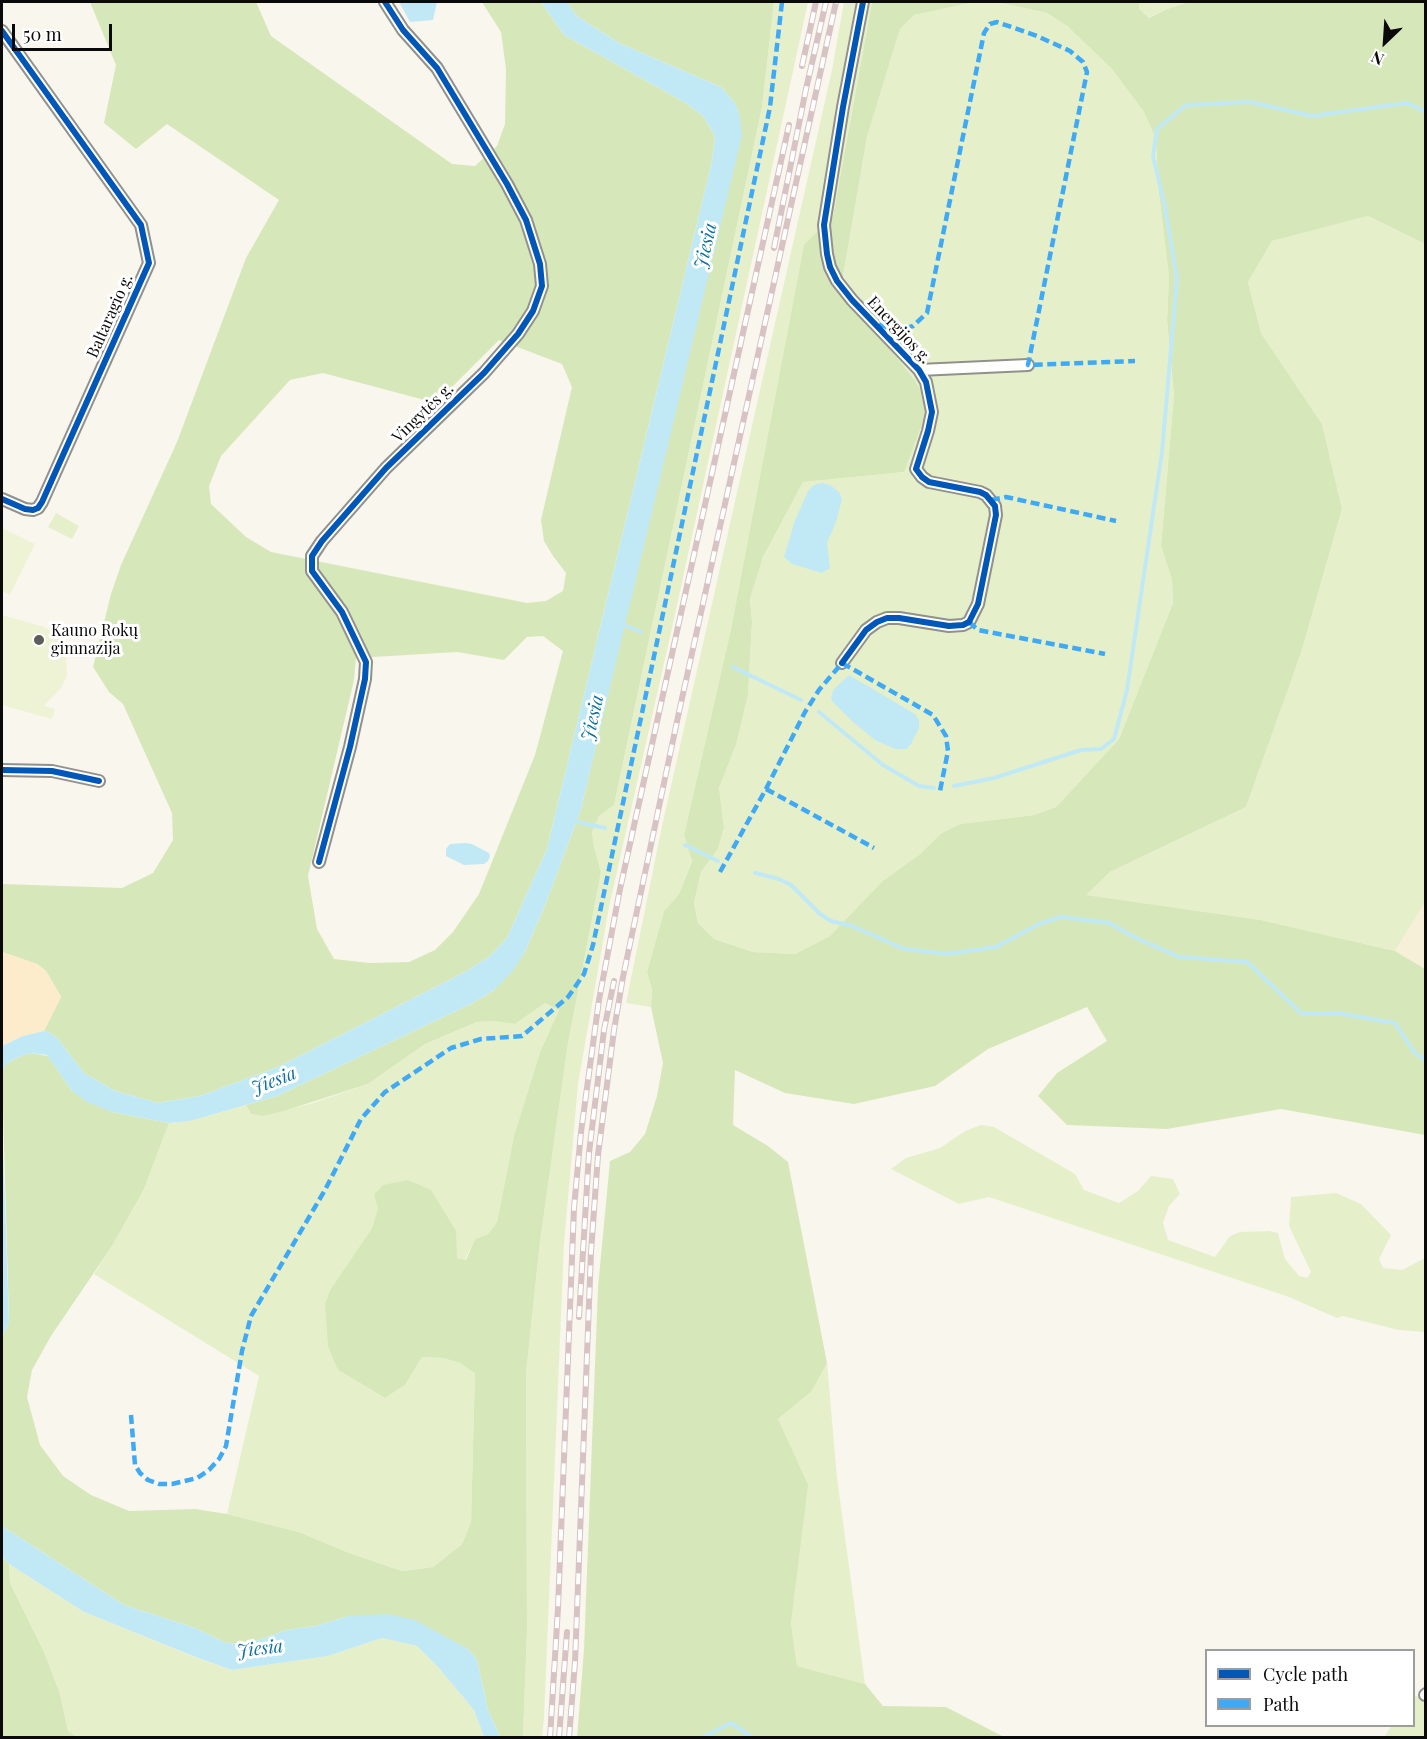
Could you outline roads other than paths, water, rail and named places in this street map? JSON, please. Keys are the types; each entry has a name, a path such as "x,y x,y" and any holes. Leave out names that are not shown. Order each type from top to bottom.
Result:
{"street":[{"name":"Vingytės g.","path":"319,862 350,747 365,679 366,662 342,612 312,571 312,556 322,541 386,468 484,373 518,334 533,311 542,286 540,264 526,220 507,184 437,68 403,30 385,2"},
{"name":"Energijos g.","path":"842,663 866,630 887,618 950,626 969,622 978,604 996,516 995,506 986,495 929,482 916,469 932,412 926,382 919,370 852,300 837,281 830,267 824,241 824,225 863,2"},
{"name":"Baltaragio g.","path":"2,31 141,225 149,263 42,502 38,508 33,510 2,499"},
{"path":"919,370 1028,365"},
{"path":"2,770 52,771 99,781"}],"water":[{"path":"399,2 437,2 433,20 410,22"},
{"name":"Jiesia","path":"541,2 567,2 577,16 619,43 721,87 739,112 742,135 581,809 525,952 512,972 494,990 473,1003 277,1096 190,1121 169,1123 112,1112 87,1102 72,1091 47,1055 30,1053 19,1057 6,1064 2,1072 2,1046 23,1036 44,1031 58,1039 84,1073 115,1091 158,1103 200,1096 278,1067 463,973 489,957 507,938 547,849 712,161 715,136 703,116 684,102 564,35"},
{"path":"822,483 830,485 839,492 842,499 827,543 830,568 822,573 792,564 784,557 794,523 808,491 814,485"},
{"path":"849,675 915,714 919,720 919,728 907,749 895,749 875,740 831,700 833,690"},
{"path":"465,843 489,853 488,861 484,864 464,865 446,856 446,849 450,844"},
{"path":"2,1118 9,1322 2,1338"},
{"name":"Jiesia","path":"2,1526 124,1605 195,1628 226,1643 249,1644 286,1630 316,1626 349,1616 386,1614 415,1620 468,1649 477,1660 488,1710 500,1737 484,1737 474,1710 417,1646 382,1638 328,1656 232,1670 84,1612 9,1564 2,1557"}],"waterway":[{"path":"954,786 994,778 1081,750 1101,749 1114,739 1127,690 1162,452 1177,279 1165,207 1153,156 1157,129 1186,105 1250,102 1312,116 1407,103 1426,112"},
{"path":"622,624 641,632"},
{"path":"733,667 801,700"},
{"path":"819,712 883,765 919,786 934,788"},
{"path":"573,821 605,828"},
{"path":"685,845 718,861"},
{"path":"755,873 779,879 791,885 820,914 831,921 852,926 904,949 947,954 996,947 1039,924 1061,917 1109,923 1179,957 1247,962 1301,1013 1342,1014 1395,1023 1414,1052 1426,1061"},
{"path":"701,1738 731,1723 753,1738"}],"railway":[{"path":"802,66 816,2"},
{"path":"774,248 826,2"},
{"path":"569,1738 575,1662 591,1252 598,1155 614,1030 679,712 836,2"},
{"path":"550,1738 558,1608 574,1208 581,1132 599,1000 620,889 789,125"},
{"path":"579,1317 589,1153 604,1030 614,981"},
{"path":"559,1738 567,1632"}],"place":[{"name":"Kauno Rokų gimnazija","path":"39,640"}]}
